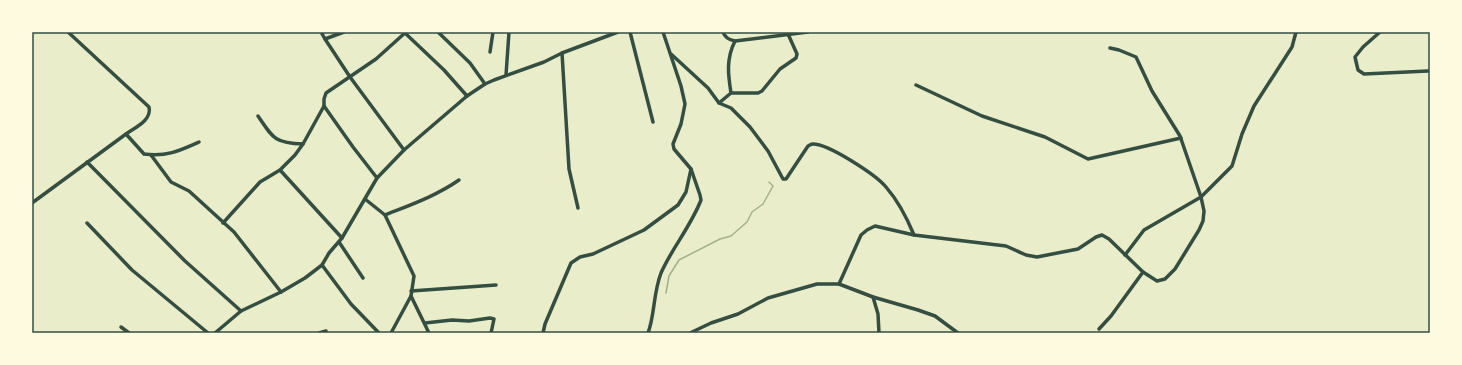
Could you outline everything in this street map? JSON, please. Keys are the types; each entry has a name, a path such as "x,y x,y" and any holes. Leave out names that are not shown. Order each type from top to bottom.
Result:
{"street":[{"path":"32,203 148,118 150,111 149,107 68,32"},
{"path":"322,32 350,77 404,150"},
{"path":"325,39 344,32"},
{"path":"438,32 470,63 485,84"},
{"path":"490,52 492,32"},
{"path":"506,75 509,32"},
{"path":"215,333 241,311 281,292 305,278 322,265 329,253 342,238 377,178 404,150 467,96 485,84 506,75 544,62 562,53 618,32"},
{"path":"630,32 653,122"},
{"path":"648,333 652,319 656,290 662,272 700,200 700,195 690,169 674,149 673,144 681,124 685,104 684,96 663,32"},
{"path":"723,32 730,41 775,34 808,32"},
{"path":"1125,255 1144,230 1201,197 1232,166 1242,134 1254,106 1292,47 1296,32"},
{"path":"1380,32 1356,57 1358,70 1364,74 1428,71"},
{"path":"223,223 260,182 280,170 295,155 303,144 324,106 326,93 376,59 405,33 444,70 467,96"},
{"path":"719,102 731,93 762,91 783,66 796,58 797,54 788,34"},
{"path":"731,93 727,71 730,51 734,41"},
{"path":"839,284 861,235 875,226 914,235 1006,246 1026,255 1037,257 1078,249 1096,237 1102,235 1109,239 1143,272 1157,281 1165,279 1175,269 1201,225 1204,211 1201,197 1181,138 1152,91 1136,57 1110,48"},
{"path":"562,53 569,169 578,208"},
{"path":"670,54 708,88 719,102 731,108 750,127 768,151 783,179 786,179 808,146 813,144 830,149 875,177 886,187 904,211 914,235"},
{"path":"916,85 982,116 1045,137 1088,159 1181,138"},
{"path":"324,106 377,178"},
{"path":"258,116 273,137 280,142 289,144 303,144"},
{"path":"126,134 144,154 151,155 172,154 198,142"},
{"path":"151,155 172,182 189,191 234,232 281,292"},
{"path":"87,162 185,261 241,311"},
{"path":"543,333 545,324 571,263 580,257 593,254 644,230 678,205 686,192 690,169"},
{"path":"280,170 342,238"},
{"path":"385,215 428,198 458,180"},
{"path":"365,199 385,215 414,276 411,296 429,333"},
{"path":"87,223 132,270 208,333"},
{"path":"339,242 363,278"},
{"path":"322,265 351,304 379,333"},
{"path":"1099,329 1111,316 1143,272"},
{"path":"690,333 711,323 738,314 768,298 817,284 839,284 873,297 935,316 958,333"},
{"path":"411,291 496,285"},
{"path":"391,333 411,296"},
{"path":"873,297 878,314 879,333"},
{"path":"425,323 490,318 494,319 490,333"},
{"path":"122,327 129,333"},
{"path":"220,330 223,333"},
{"path":"319,333 326,331"}],"waterway":[{"path":"666,293 669,276 679,260 720,239 731,236 747,222 752,212 763,204 773,186 769,182"}]}
